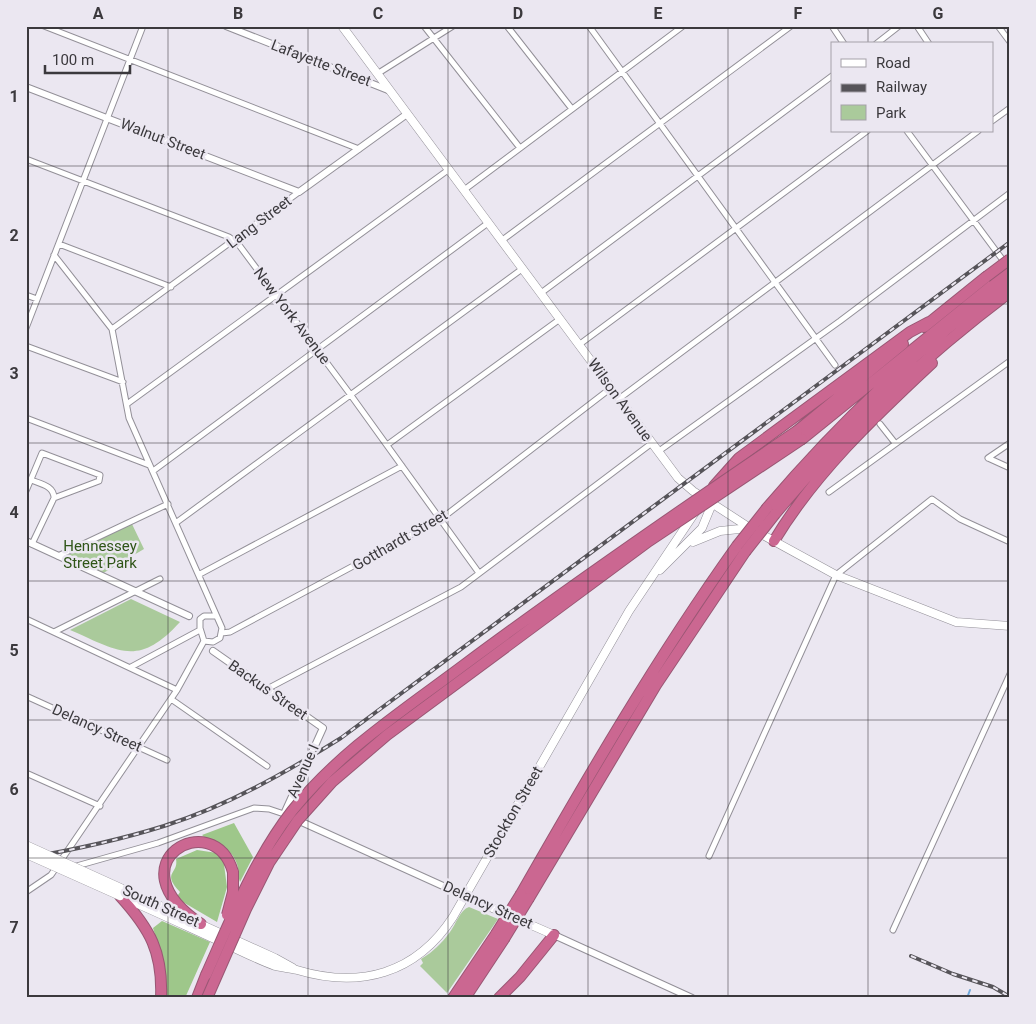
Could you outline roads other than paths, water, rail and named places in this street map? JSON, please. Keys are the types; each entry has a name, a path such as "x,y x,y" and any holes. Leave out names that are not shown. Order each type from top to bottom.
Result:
{"highway":[{"path":"774,541 809,492 852,443 990,308 1010,259"},
{"path":"465,998 525,896 643,684 741,549 820,449 878,390 997,288 1010,270"},
{"path":"708,502 740,458 910,332 1010,280"},
{"path":"207,998 248,905 269,863 298,820 332,782 383,739 634,552 800,435 997,288"},
{"path":"771,511 885,398 940,347 990,308"},
{"path":"206,975 244,891 266,850 298,804 334,766 386,724 585,576 800,435 929,322"},
{"path":"197,998 232,899 233,872 228,857 222,850 206,842 188,843 171,855 166,862 163,877 168,894 178,908 201,924"},
{"path":"122,893 152,939 159,962 161,998"},
{"path":"499,998 520,977 554,935"},
{"path":"453,998 500,936"}],"main road":[{"name":"Wilson Avenue","path":"342,26 678,478 708,502 750,528 836,575 956,622 1010,626"},
{"name":"Stockton Street","path":"655,574 685,547 702,528 708,502"},
{"name":"Stockton Street","path":"320,977 342,980 382,973 407,962 441,934 466,896 629,611 708,502"},
{"path":"685,547 705,536 720,531 750,528"},
{"name":"South Street","path":"26,845 272,965 320,977"},
{"name":"South Street","path":"26,854 201,924 294,969"},
{"name":"Delancy Street","path":"466,896 554,935"}],"street":[{"path":"44,26 359,149"},
{"path":"26,328 143,26"},
{"name":"Lafayette Street","path":"226,26 388,90"},
{"path":"424,26 520,148"},
{"path":"378,74 453,26"},
{"path":"507,26 572,109"},
{"path":"589,26 817,337 834,365"},
{"path":"464,190 682,26"},
{"path":"501,241 791,26"},
{"path":"832,26 843,42"},
{"path":"878,42 898,26"},
{"path":"917,26 929,42"},
{"path":"998,26 1010,42"},
{"path":"541,293 831,77"},
{"name":"Walnut Street","path":"26,87 299,192"},
{"path":"994,120 1010,108"},
{"name":"Lang Street","path":"112,329 407,114"},
{"path":"580,344 866,132"},
{"path":"909,132 1010,270"},
{"path":"620,398 977,132"},
{"name":"New York Avenue","path":"26,159 230,237 277,296 350,394 479,573"},
{"path":"127,404 448,170"},
{"path":"659,451 817,337 1010,193"},
{"path":"153,471 488,223"},
{"path":"59,244 171,287"},
{"path":"54,255 112,329 129,418 149,465 177,522 200,574 215,616 222,628 220,638 213,642 205,641"},
{"path":"177,522 522,269"},
{"path":"26,295 37,299"},
{"path":"387,445 560,319"},
{"path":"26,346 123,382"},
{"path":"829,492 1010,361"},
{"name":"Gotthardt Street","path":"222,633 230,632 441,519 612,388"},
{"path":"26,418 149,465"},
{"path":"880,424 895,443"},
{"path":"267,689 461,587 652,443"},
{"path":"1010,443 988,458 1010,468"},
{"path":"26,491 42,452 100,475 99,481 54,498 29,542 189,616 200,627"},
{"path":"200,574 402,466"},
{"path":"31,480 50,488 54,498"},
{"path":"708,856 836,575 932,499 960,519 1010,542"},
{"path":"58,556 168,504"},
{"path":"54,632 160,578"},
{"path":"189,616 215,616"},
{"path":"204,616 200,619 200,627 205,641 213,651"},
{"path":"26,619 132,666 177,690"},
{"path":"132,666 200,627"},
{"path":"52,875 171,700 205,641"},
{"path":"213,642 213,651"},
{"name":"Backus Street","path":"213,651 323,728"},
{"path":"893,930 1010,674"},
{"name":"Delancy Street","path":"26,696 167,760"},
{"path":"171,700 267,766"},
{"name":"Avenue I","path":"284,814 323,728"},
{"path":"26,772 100,806"},
{"path":"26,892 52,875 158,843 254,808 269,809 284,814"},
{"name":"Delancy Street","path":"284,814 466,896"},
{"name":"Delancy Street","path":"554,935 692,998"}],"waterway":[{"path":"967,998 970,990"}],"railway":[{"path":"26,858 113,840 187,818 255,788 341,738 1010,242"},
{"path":"911,956 953,974 993,987 1010,997"}],"park label":[{"name":"Hennessey Street Park","path":"100,554"}]}
